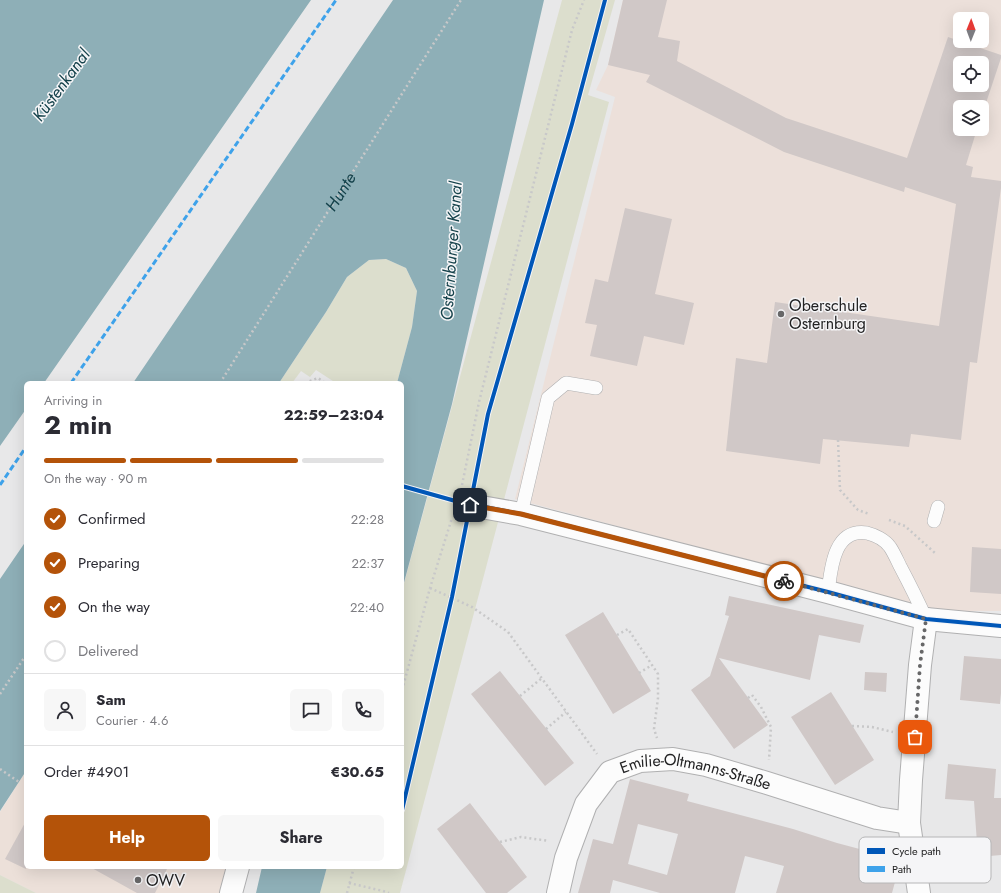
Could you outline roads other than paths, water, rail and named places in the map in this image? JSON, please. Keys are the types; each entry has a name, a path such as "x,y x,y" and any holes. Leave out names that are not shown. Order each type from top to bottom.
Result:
{"street":[{"path":"462,502 521,514 828,592 926,619 1001,626"},
{"path":"911,837 909,823 911,780 920,665 926,619"},
{"name":"Emilie-Oltmanns-Straße","path":"558,893 566,858 586,804 610,772 640,761 673,760 706,765 877,818 909,823"},
{"path":"231,893 237,869"},
{"path":"918,883 919,893"}],"lane":[{"path":"521,514 548,398 566,383 596,388"},
{"path":"934,521 938,506"},
{"path":"828,592 833,559 840,545 846,538 853,534 870,534 880,538 890,546 915,593 926,619"}],"water":[{"name":"Küstenkanal","path":"0,0 311,0 45,381 24,381 24,412 0,446"},
{"path":"393,0 544,0 452,404 404,583 404,381 398,381 412,327 417,291 406,268 386,259 369,260 347,277 326,312 280,381 134,381"},
{"path":"24,544 24,774 0,811 0,579"},
{"path":"262,869 326,869 320,893 256,893"}],"place":[{"name":"Oberschule Osternburg","path":"781,314"},
{"name":"OWV","path":"138,880"}],"water label":[{"name":"Hunte","path":"340,192"},
{"name":"Osternburger Kanal","path":"451,251"}]}
